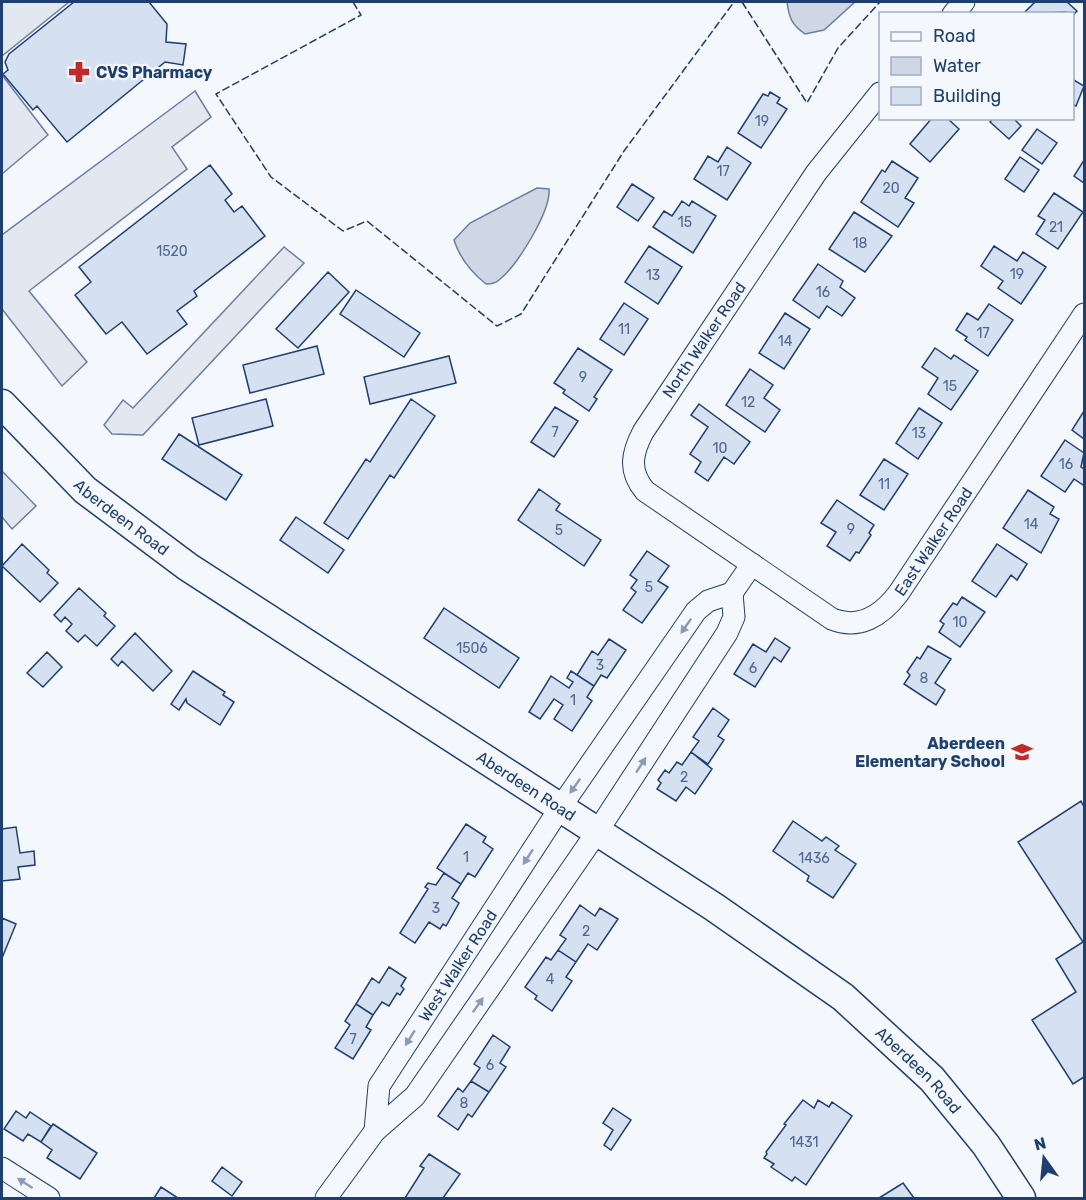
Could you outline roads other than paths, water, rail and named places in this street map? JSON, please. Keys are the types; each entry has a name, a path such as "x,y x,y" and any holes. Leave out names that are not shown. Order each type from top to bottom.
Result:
{"main road":[{"name":"Aberdeen Road","path":"2,404 85,490 188,567 786,955 869,1019 932,1079 959,1110 1005,1172 1021,1198"}],"street":[{"name":"North Walker Road","path":"752,564 645,491 635,478 632,459 643,432 816,173 879,94"},
{"name":"East Walker Road","path":"752,564 840,622 867,621 885,609 898,594 1084,314"},
{"path":"560,808 696,611 708,602 732,593 752,564"},
{"path":"597,832 727,633 734,617 732,593"},
{"name":"West Walker Road","path":"375,1131 380,1086 560,808"},
{"name":"West Walker Road","path":"326,1198 375,1131 415,1096 597,832"},
{"path":"2,1168 49,1198"}],"water":[{"path":"787,2 855,2 824,30 805,34 792,21"},
{"path":"537,188 549,189 545,211 532,238 506,273 496,282 486,284 467,265 454,240 470,223"}],"place":[{"name":"CVS Pharmacy","path":"79,72"},
{"name":"Aberdeen Elementary School","path":"1022,752"}]}
